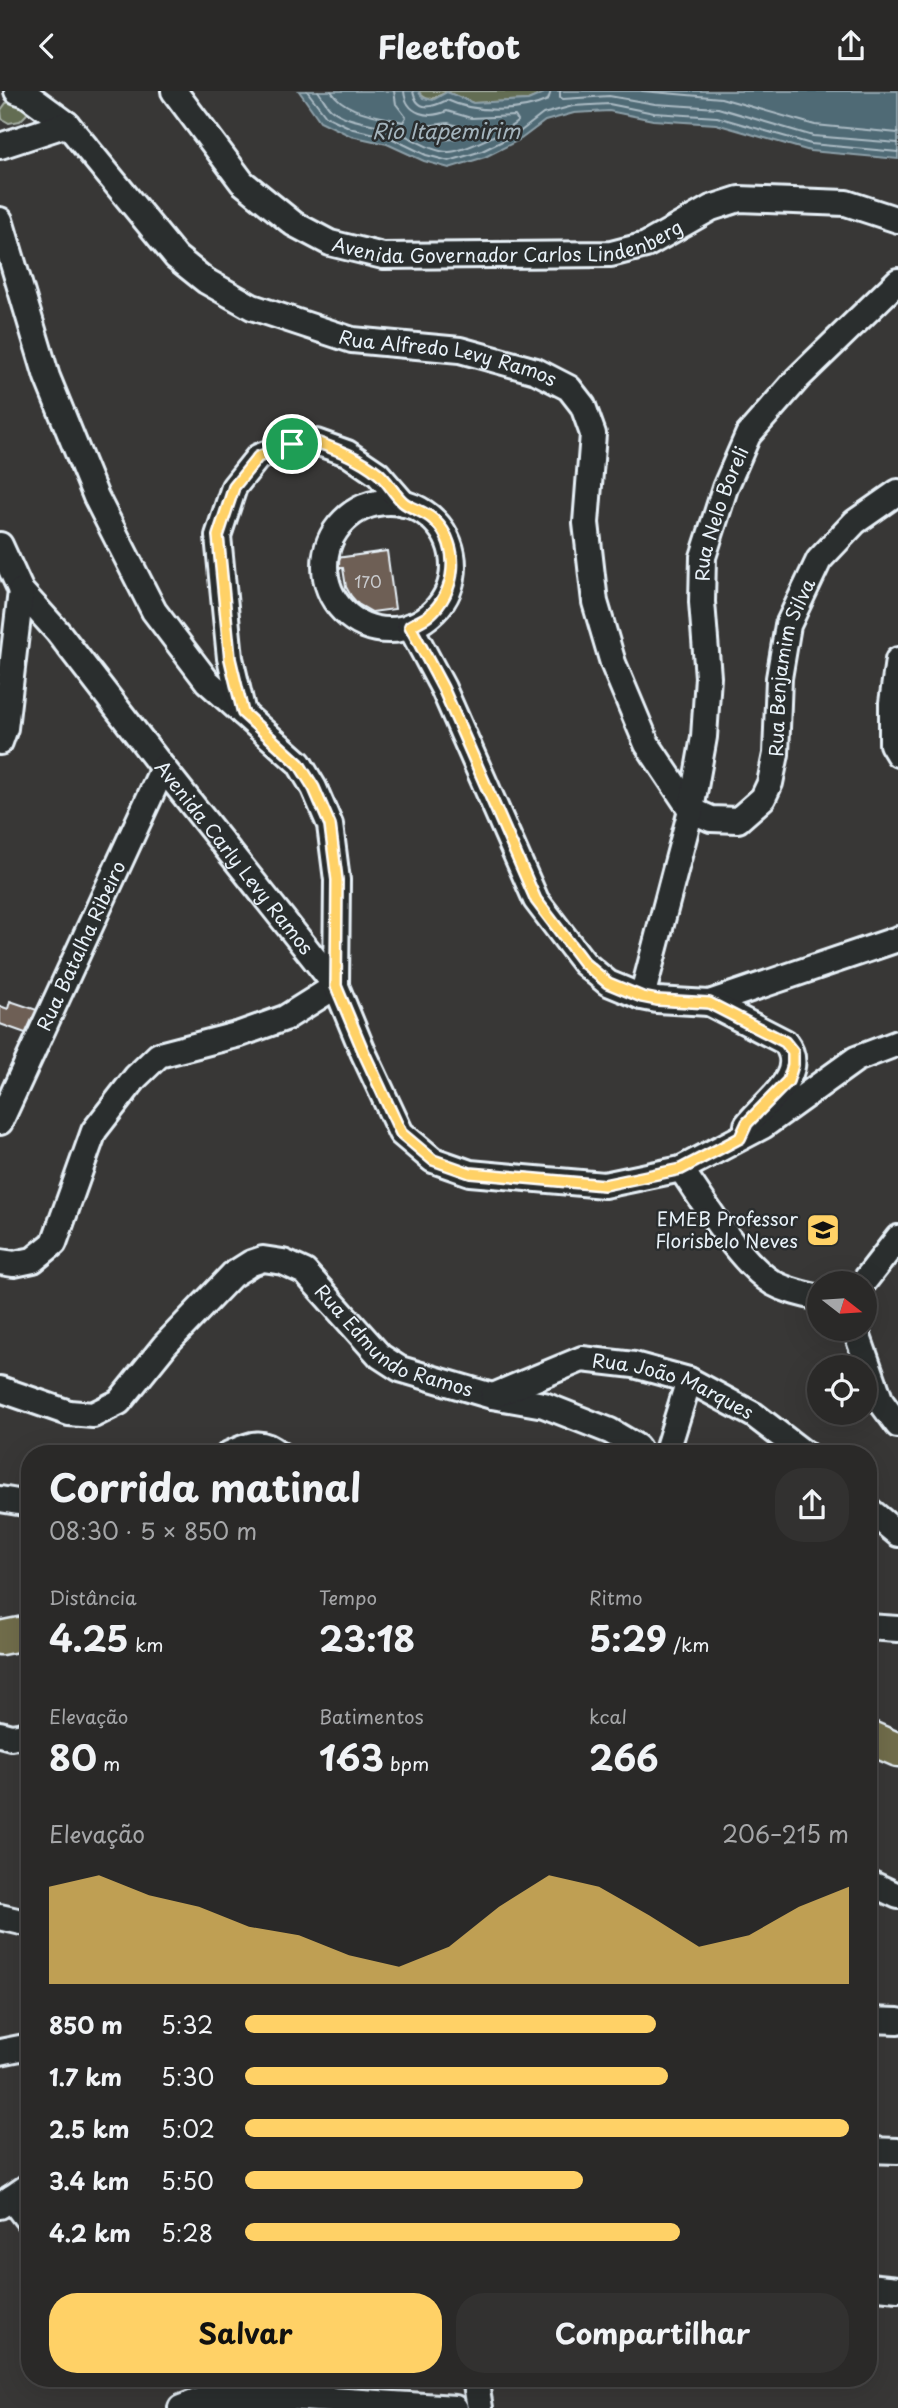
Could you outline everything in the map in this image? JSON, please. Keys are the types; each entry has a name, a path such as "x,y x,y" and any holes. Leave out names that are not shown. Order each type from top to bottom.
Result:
{"main road":[{"path":"0,1638 21,1634"},
{"path":"877,1741 898,1750"}],"street":[{"path":"0,96 10,91"},
{"name":"Rua Alfredo Levy Ramos","path":"17,91 26,94 67,124 176,257 206,281 252,307 352,340 460,350 536,370 569,388 583,406 593,434 586,523 595,602 602,627 613,663 647,744 691,810"},
{"name":"Avenida Governador Carlos Lindenberg","path":"174,91 243,182 294,224 330,243 383,256 611,254 646,245 711,208 739,199 846,203 898,220"},
{"path":"0,146 67,124"},
{"path":"0,220 47,377 96,497 154,611 207,681 299,764 314,788 330,825 337,880 336,986 285,1018 240,1034 159,1055 136,1077 94,1131 54,1243 33,1260 15,1264 0,1262"},
{"name":"Rua Nelo Boreli","path":"642,997 691,810 704,737 708,677 702,602 703,557 724,488 748,435 798,378 898,281"},
{"path":"243,713 230,659 218,536 234,487 258,457 292,444 316,442 347,453 379,474 404,504"},
{"name":"Rua Benjamim Silva","path":"691,810 711,819 737,820 763,798 770,783 776,754 779,678 788,625 820,560 855,522 898,492"},
{"path":"378,502 404,504 419,509 436,521 447,539 453,560 451,581 443,600 428,616 410,626 389,630 368,627 349,617 335,601 327,582 325,561 330,540 341,522 358,509 378,502"},
{"name":"Avenida Carly Levy Ramos","path":"0,545 21,591 58,632 336,986 401,1133 433,1160 470,1173 604,1185 681,1169 764,1126 856,1059 898,1042"},
{"path":"2,730 21,591"},
{"path":"410,626 443,688 536,900 584,963 608,983 657,1000 709,1003 898,939"},
{"path":"898,660 892,703 892,744 898,754"},
{"name":"Rua Batalha Ribeiro","path":"0,1122 163,768"},
{"path":"709,1003 785,1042 793,1052 793,1065 788,1081 747,1123 740,1138"},
{"path":"681,1169 743,1256 771,1282 807,1295"},
{"path":"872,1271 898,1238"},
{"name":"Rua Edmundo Ramos","path":"0,1389 69,1413 93,1415 119,1402 165,1345 232,1275 263,1259 283,1262 304,1272 380,1356 400,1369 492,1396 544,1405 610,1431 634,1445"},
{"path":"860,1341 881,1402 898,1425"},
{"name":"Rua João Marques","path":"492,1396 582,1359 634,1365 689,1380 754,1415 793,1445"},
{"path":"669,1445 689,1380"},
{"path":"0,1499 21,1502"},
{"path":"877,1516 898,1534"},
{"path":"877,1628 898,1629"},
{"path":"0,1734 10,1737 21,1735"},
{"path":"877,1886 898,1896"},
{"path":"0,1917 21,1922"},
{"path":"877,2020 898,2021"},
{"path":"0,2052 21,2048"},
{"path":"877,2150 898,2151"},
{"path":"877,2287 898,2289"},
{"path":"476,2387 480,2408"},
{"path":"181,2408 207,2398 270,2396 455,2408"}],"green space":[{"path":"418,91 549,91 528,100 473,103 447,92 429,99"},
{"path":"6,103 24,104 27,114 20,121 9,123 2,119 1,110"}],"water":[{"name":"Rio Itapemirim","path":"299,91 418,91 423,98 433,100 447,92 473,103 528,100 549,91 898,91 898,159 810,151 716,124 653,120 609,111 574,113 545,121 521,139 485,157 449,168 424,161 387,144 351,136 320,121"}],"building":[{"path":"387,551 395,609 372,612 358,604 351,596 346,587 343,568 336,568 337,558"},
{"path":"10,1001 40,1011 31,1035 0,1024 0,1006 8,1009"}],"place":[{"name":"EMEB Professor Florisbelo Neves","path":"823,1230"}],"route":[{"path":"316,442 347,453 379,474 404,504 419,509 436,521 447,539 453,560 451,581 443,600 428,616 410,626 443,688 536,900 584,963 608,983 642,997 709,1003 785,1042 793,1052 793,1065 788,1081 747,1123 740,1138 681,1169 604,1185 470,1173 433,1160 401,1133 336,986 337,880 330,825 314,788 299,764 243,713 230,659 218,536 234,487 258,457 292,444 316,442"}]}
